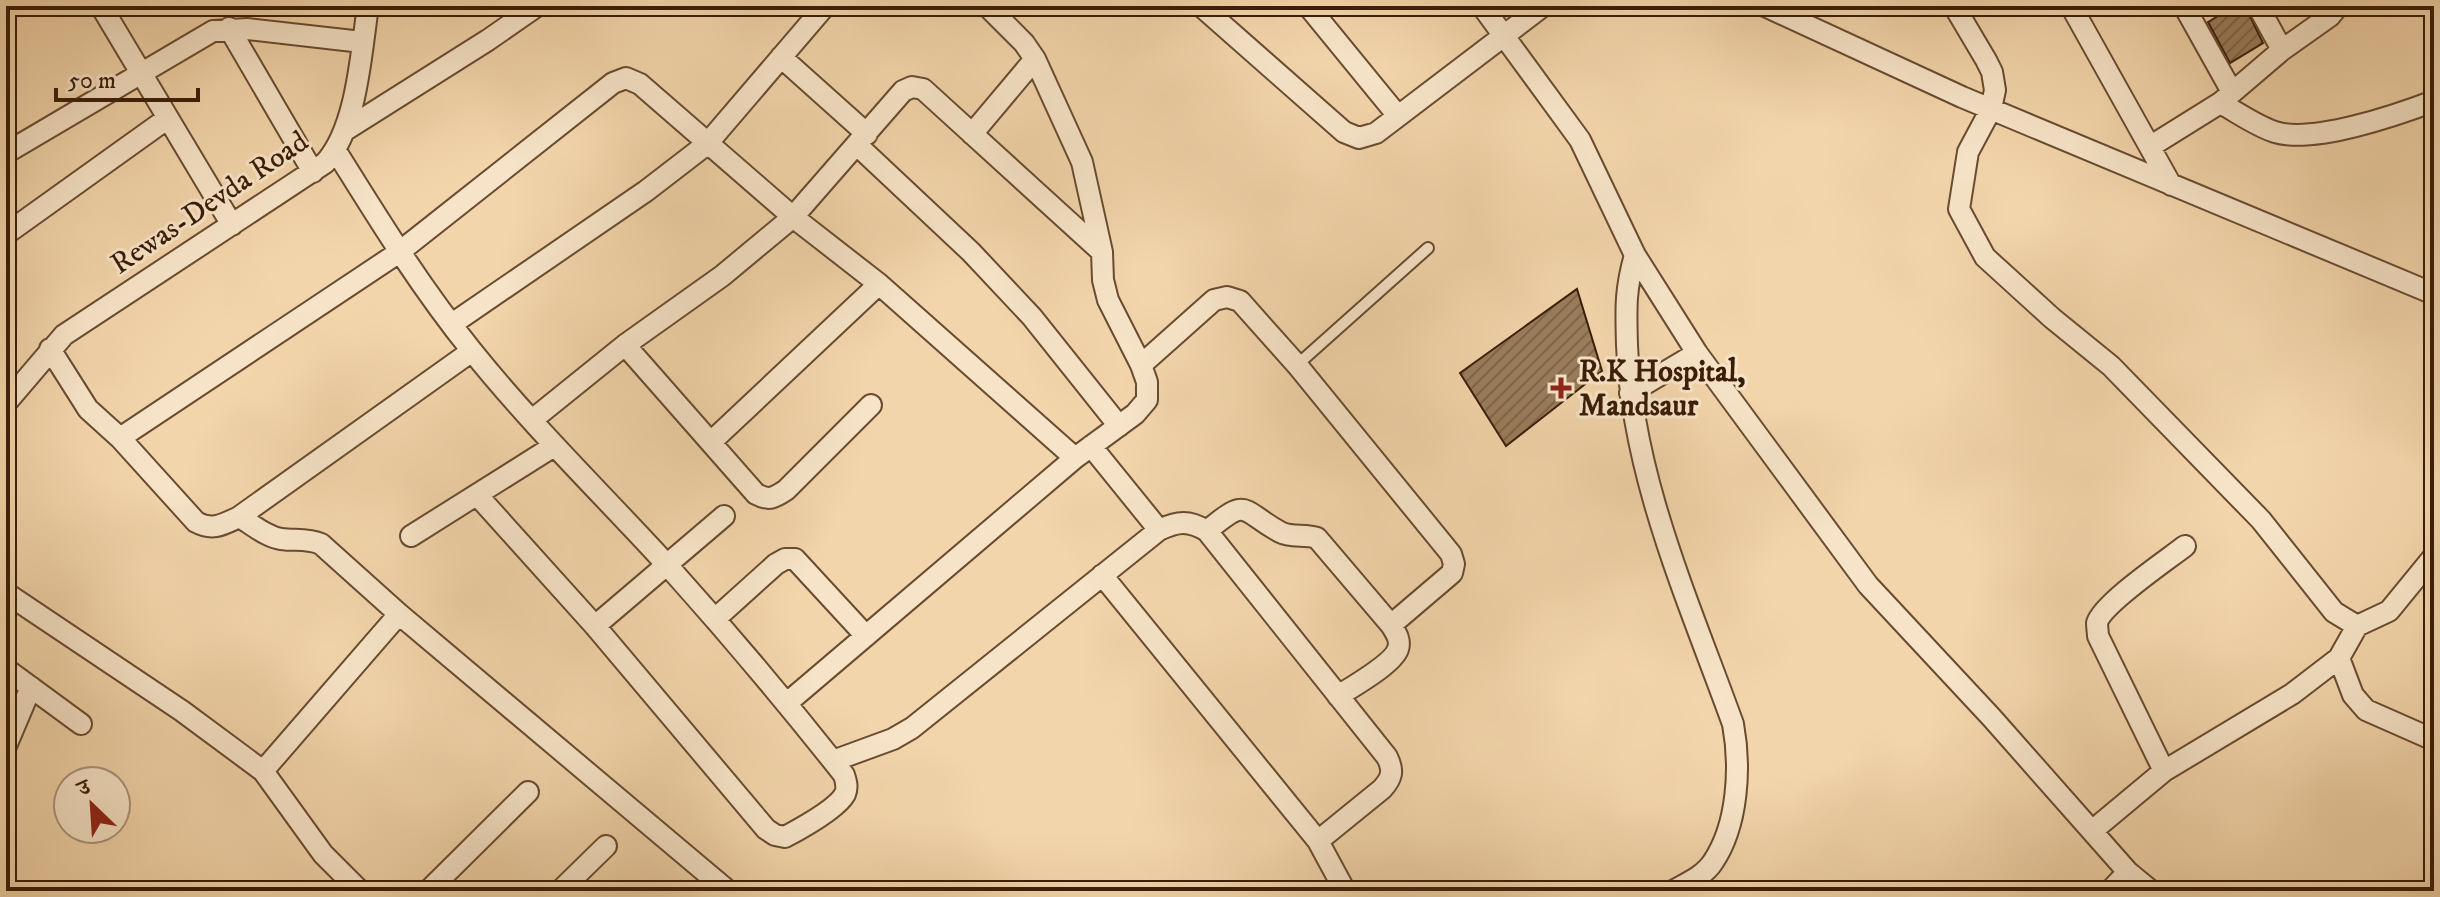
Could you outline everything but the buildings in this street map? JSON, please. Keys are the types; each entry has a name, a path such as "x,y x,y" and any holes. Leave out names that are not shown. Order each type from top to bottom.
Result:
{"street":[{"path":"101,6 232,225"},
{"name":"Rewas-Devda Road","path":"6,403 64,335 313,172 336,151 347,129 368,6"},
{"path":"347,129 537,6"},
{"path":"452,324 634,200 707,144 825,6"},
{"path":"787,703 1083,452 1135,414 1147,400 1147,382 1141,365 1108,300 1103,280 1102,252 1082,162 1035,59 1024,43 987,6"},
{"path":"1201,6 1344,132 1359,138 1376,133 1543,6"},
{"path":"1308,6 1398,116"},
{"path":"1482,6 1580,140 1635,255 1697,353 1880,600 1992,718 2128,872 2151,891"},
{"path":"1765,6 1991,109 2434,294"},
{"path":"1954,6 1992,72 1995,90 1991,109 1968,152 1959,209 1985,257 2111,366 2261,520 2334,612 2344,621 2357,626"},
{"path":"2071,6 2171,185"},
{"path":"2184,6 2226,98 2275,132 2295,135 2340,129 2434,101"},
{"path":"2258,6 2282,50"},
{"path":"2151,146 2226,98 2282,50 2330,16 2338,6"},
{"path":"229,28 313,172"},
{"path":"6,153 213,31 229,28 362,42"},
{"path":"781,57 1032,317 1119,426"},
{"path":"972,134 1035,59"},
{"path":"120,438 398,253 613,83 626,78 640,84 793,217 1083,452 1159,530"},
{"path":"532,420 625,345 722,276 793,217 903,91 912,87 923,89 1102,252"},
{"path":"6,234 168,118"},
{"path":"336,151 398,253 472,351 554,446 666,564 787,703 844,775 847,785 844,795 785,837 766,829 595,626 478,496"},
{"path":"1635,255 1626,290 1630,393 1660,525 1733,724 1736,743 1734,805 1729,827 1713,863 1700,876 1673,891"},
{"path":"711,442 879,284"},
{"path":"1141,365 1214,300 1227,297 1240,301 1297,365 1451,554 1454,564 1452,573 1391,625"},
{"path":"625,345 756,494 765,499 774,498 786,490 871,405"},
{"path":"50,349 88,409 120,438 196,522 218,528 239,517 472,351"},
{"path":"1630,393 1697,353"},
{"path":"411,536 554,446"},
{"path":"1207,531 1230,512 1241,508 1251,511 1283,534 1306,534 1317,538 1391,625 1399,638 1398,649 1391,659 1338,696"},
{"path":"595,626 724,516"},
{"path":"239,517 271,536 308,539 321,544 399,614 728,891"},
{"path":"833,761 893,739 912,728 1159,530 1177,522 1193,523 1207,531 1387,757 1392,768 1391,779 1382,789 1318,841"},
{"path":"2164,771 2098,636 2097,624 2130,588 2185,546"},
{"path":"2092,831 2164,771 2275,706 2339,658 2357,626 2389,611 2434,556"},
{"path":"715,619 776,564 785,559 795,559 866,636"},
{"path":"1102,575 1318,841 1345,891"},
{"path":"6,593 182,711 263,771 323,854 360,891"},
{"path":"263,771 399,614"},
{"path":"2339,658 2353,695 2366,710 2434,740"},
{"path":"6,669 81,724"},
{"path":"6,746 31,687"},
{"path":"428,891 528,792"},
{"path":"560,891 606,846"},
{"path":"2110,891 2128,872"}],"lane":[{"path":"1297,365 1428,248"}],"place":[{"name":"R.K Hospital, Mandsaur","path":"1561,388"}]}
